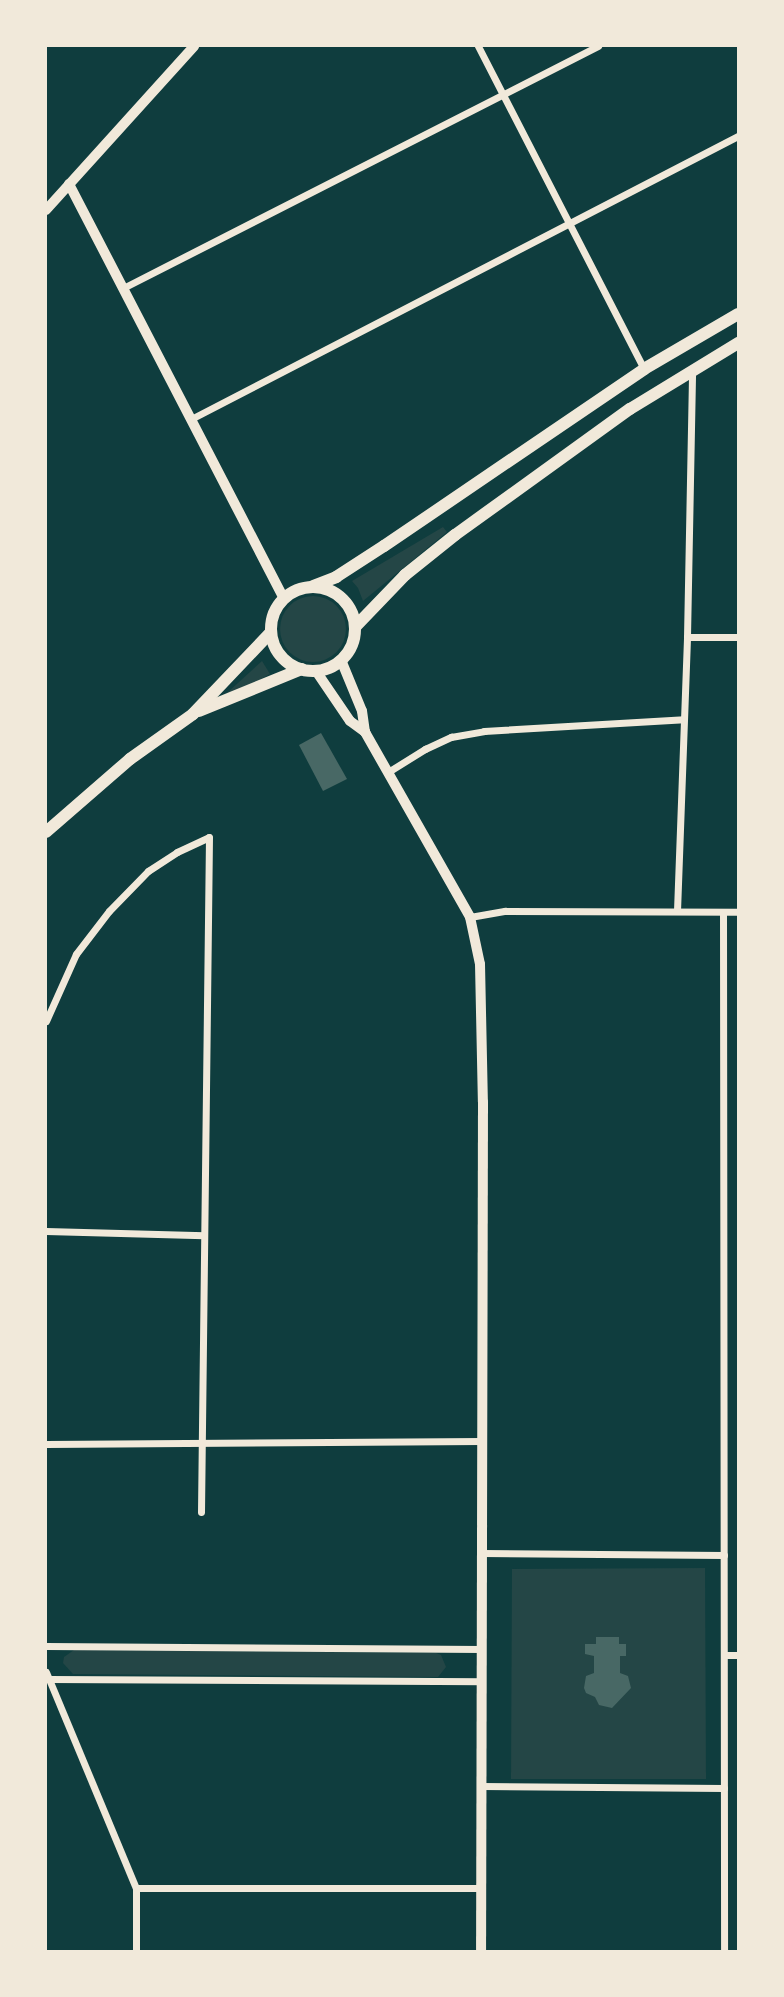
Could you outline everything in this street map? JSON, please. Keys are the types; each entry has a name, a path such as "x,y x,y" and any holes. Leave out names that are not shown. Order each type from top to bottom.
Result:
{"main road":[{"path":"313,586 338,595 353,615 355,627 352,646 341,660 316,671 302,669 280,655 271,632 274,612 284,598 299,589 336,577 644,369 738,314"},
{"path":"355,627 405,575 455,535 630,409 738,343"},
{"path":"46,832 131,759 192,714 271,632"},
{"path":"341,660 362,711 365,732 470,917 478,948 482,991 481,1951"},
{"path":"192,714 302,669"},
{"path":"316,671 349,721 365,732"}],"street":[{"path":"46,210 194,46"},
{"path":"478,46 644,369"},
{"path":"125,288 598,46"},
{"path":"191,419 738,136"},
{"path":"69,184 284,598"},
{"path":"677,911 687,637 692,369"},
{"path":"687,637 738,637"},
{"path":"388,772 425,749 451,737 484,731 684,719"},
{"path":"46,1021 76,954 109,911 148,872 177,852 209,836 201,1512"},
{"path":"470,917 505,911 738,912"},
{"path":"723,912 724,1951"},
{"path":"46,1231 204,1235"},
{"path":"46,1444 482,1441"},
{"path":"482,1553 724,1555"},
{"path":"46,1646 482,1649"},
{"path":"725,1655 738,1655"},
{"path":"136,1951 136,1888 47,1676 482,1681"},
{"path":"482,1786 724,1788"},
{"path":"136,1888 481,1888"}],"shaded area":[{"path":"443,527 447,532 363,601 352,581"},
{"path":"313,596 336,606 346,629 336,652 313,662 290,652 280,629 290,606"},
{"path":"262,661 270,674 230,696 227,693"},
{"path":"705,1568 706,1779 511,1779 512,1569"},
{"path":"74,1650 436,1653 441,1655 446,1667 438,1677 73,1674 63,1663 64,1657"}],"building":[{"path":"321,733 347,779 323,791 299,745"},
{"path":"596,1637 619,1637 619,1644 626,1644 626,1656 620,1656 620,1673 628,1676 631,1688 612,1708 599,1705 595,1697 586,1693 584,1688 586,1676 594,1673 594,1656 585,1654 585,1644 596,1644"}]}
